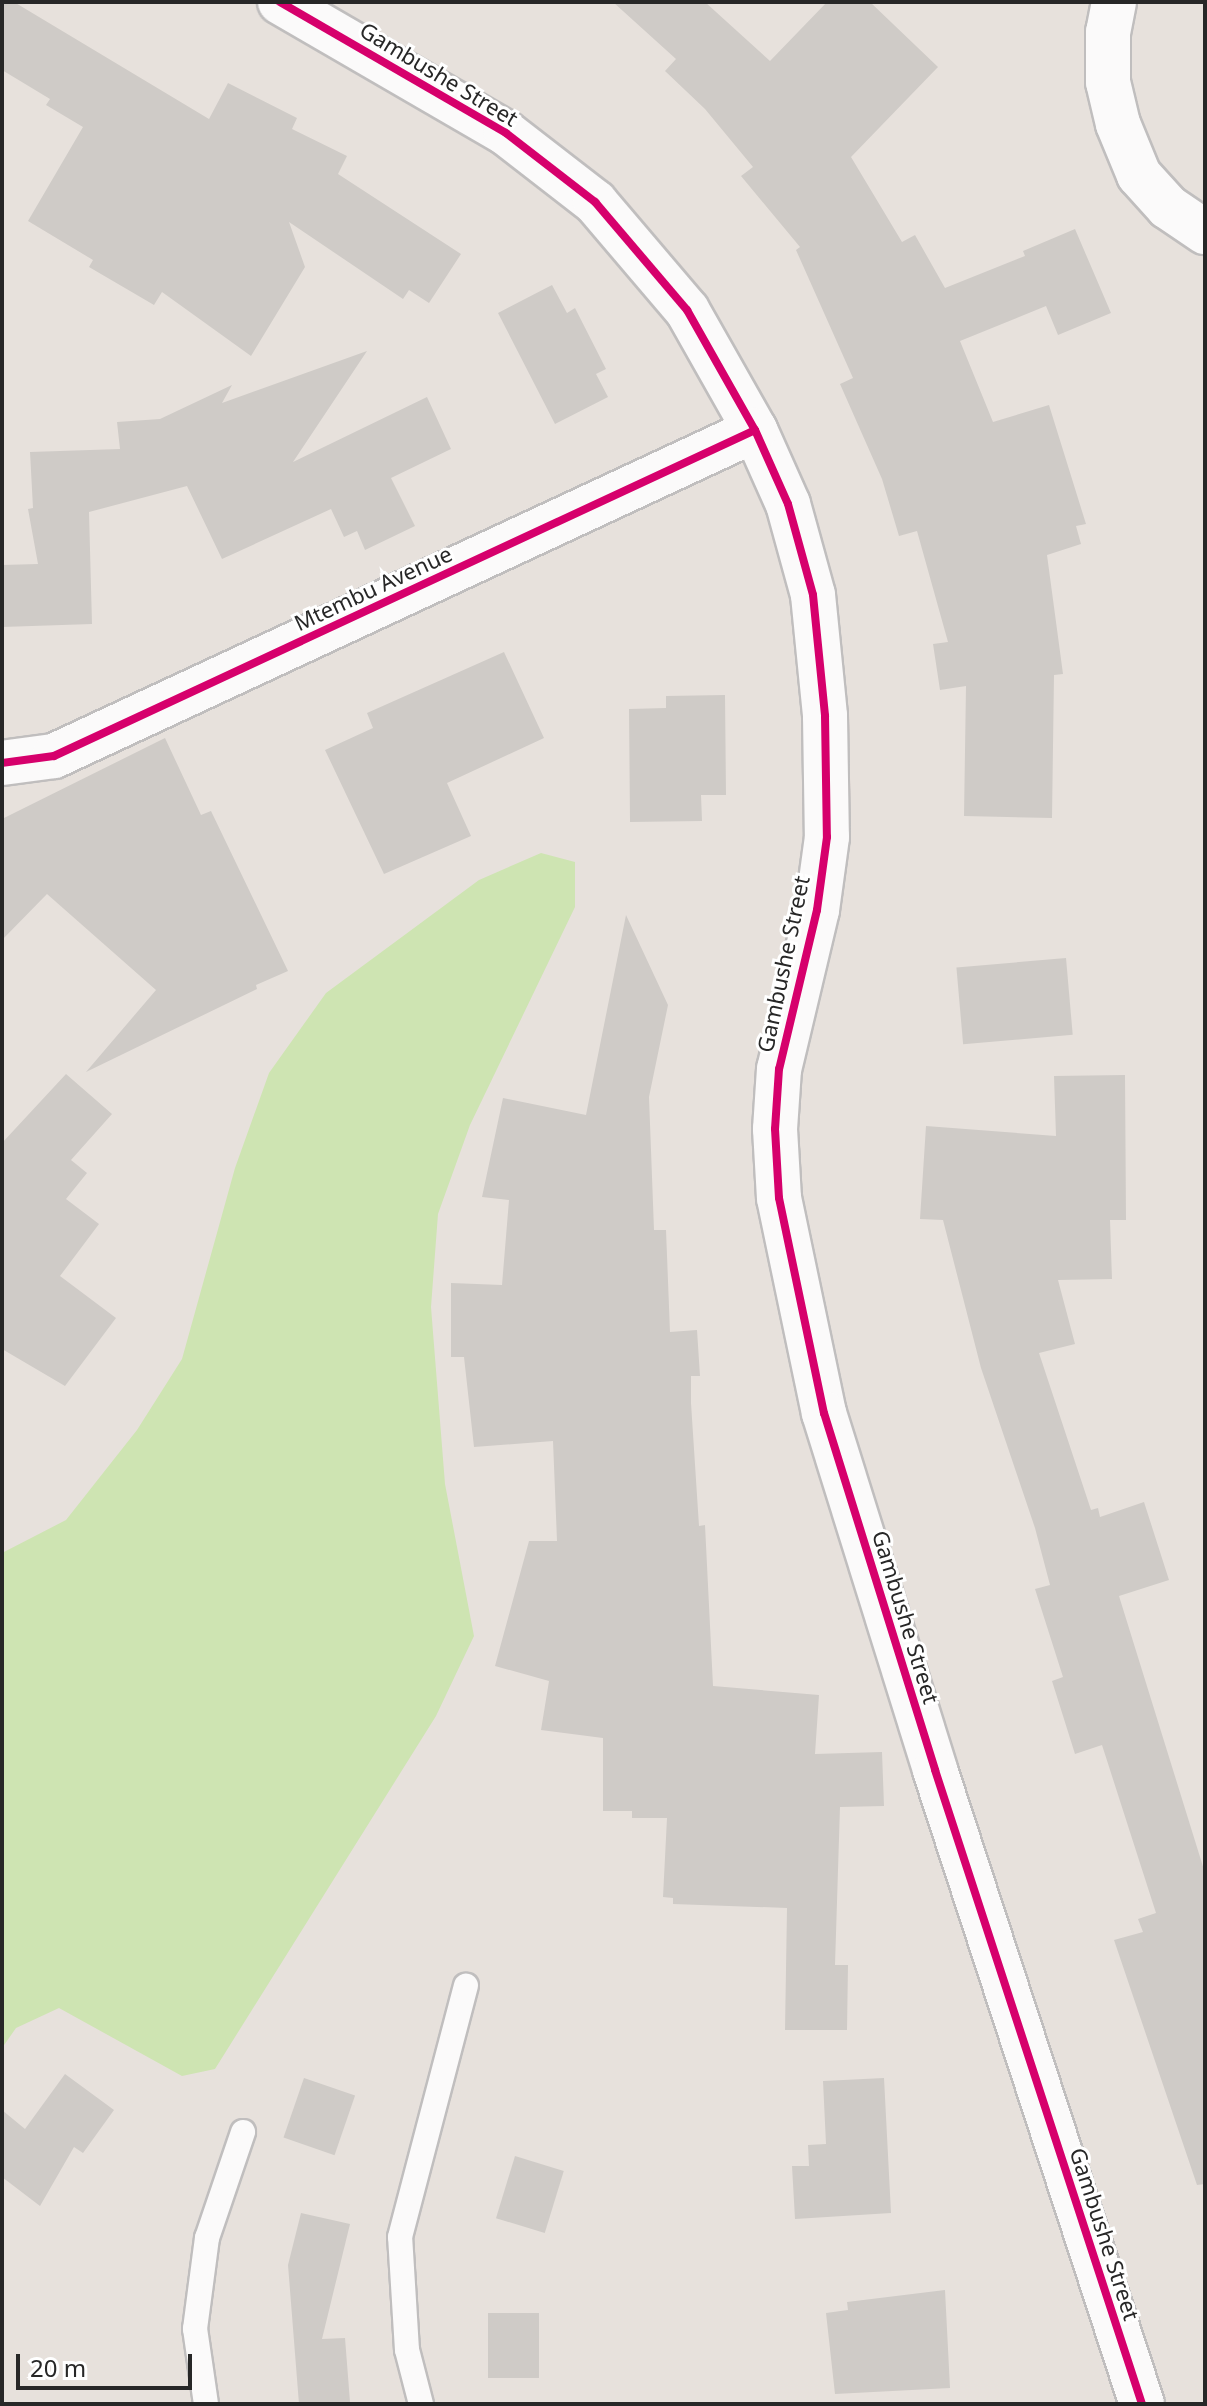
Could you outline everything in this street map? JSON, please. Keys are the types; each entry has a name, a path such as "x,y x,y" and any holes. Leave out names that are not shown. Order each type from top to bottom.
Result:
{"street":[{"name":"Gambushe Street","path":"280,2 506,133 595,202 687,310 755,430 788,504 813,595 825,716 827,837 817,910 779,1069 775,1129 779,1198 824,1413 935,1770 1142,2404"},
{"path":"1114,2 1108,32 1108,82 1118,124 1139,175 1168,207 1205,232"},
{"name":"Mtembu Avenue","path":"2,763 54,756 755,430"}],"lane":[{"path":"421,2404 407,2350 400,2237 466,1985"},
{"path":"206,2404 195,2329 207,2238 243,2132"}],"green space":[{"path":"541,853 575,862 575,907 470,1125 438,1214 431,1307 445,1484 474,1636 436,1716 215,2069 182,2076 59,2008 16,2028 2,2048 2,1553 66,1520 137,1430 182,1359 235,1168 269,1073 326,993 479,880"}],"building":[{"path":"2,2 14,2 209,119 228,83 297,118 292,129 347,156 338,174 461,254 429,303 409,290 403,299 289,222 305,267 251,356 162,292 154,305 89,267 93,260 28,221 83,127 46,105 50,99 2,70"},
{"path":"613,2 705,2 770,61 827,2 870,2 938,67 851,157 902,242 915,235 945,288 1025,256 1023,251 1075,229 1111,313 1058,335 1046,306 960,341 993,422 1049,405 1086,524 1076,526 1081,544 1047,555 1063,674 1054,675 1052,818 964,816 966,686 940,690 933,644 948,642 917,531 899,536 882,479 840,384 853,378 796,250 800,247 741,176 753,167 705,109 665,71 676,59"},
{"path":"552,285 567,313 575,308 606,369 596,374 608,397 555,424 498,313"},
{"path":"367,351 293,462 427,397 451,449 391,478 415,526 365,550 357,531 344,537 331,509 222,559 187,486 89,512 92,624 2,627 2,565 38,564 28,509 33,508 30,452 120,449 117,422 160,419 232,385 222,403"},
{"path":"504,652 544,738 447,783 471,836 384,874 325,750 373,728 367,713"},
{"path":"725,695 726,795 701,795 702,821 630,822 629,709 666,708 666,696"},
{"path":"165,738 201,815 211,811 288,971 86,1072 156,990 47,894 2,940 2,819"},
{"path":"626,915 668,1005 649,1097 654,1230 666,1230 670,1332 697,1330 700,1376 691,1376 691,1403 699,1526 705,1525 713,1686 819,1695 815,1754 882,1752 884,1806 840,1807 835,1965 848,1965 847,2030 785,2030 787,1908 673,1904 673,1898 663,1897 667,1818 632,1818 632,1811 603,1811 603,1738 541,1730 549,1681 495,1666 529,1541 557,1541 553,1441 474,1447 464,1357 451,1357 451,1283 502,1285 509,1200 482,1197 503,1098 586,1115"},
{"path":"1066,958 1073,1035 963,1044 956,968"},
{"path":"66,1074 112,1114 71,1160 87,1173 66,1199 99,1224 60,1276 116,1318 65,1386 2,1349 2,1143"},
{"path":"1125,1075 1126,1220 1110,1220 1112,1279 1058,1280 1075,1344 1039,1353 1091,1510 1098,1508 1100,1517 1144,1502 1169,1580 1119,1596 1205,1873 1205,2184 1197,2185 1114,1940 1143,1932 1138,1919 1156,1913 1102,1745 1075,1754 1052,1681 1063,1677 1035,1589 1050,1585 1035,1528 981,1368 943,1220 920,1219 926,1126 1056,1136 1054,1076"},
{"path":"65,2074 114,2110 83,2153 74,2147 40,2206 2,2177 2,2110 25,2129"},
{"path":"304,2078 355,2096 335,2155 283,2138"},
{"path":"884,2078 891,2213 795,2219 792,2166 809,2166 808,2145 826,2144 823,2081"},
{"path":"515,2156 564,2171 545,2233 496,2218"},
{"path":"301,2213 350,2224 322,2339 345,2338 350,2402 299,2404 288,2265"},
{"path":"945,2290 950,2388 835,2394 826,2313 848,2310 847,2302"},
{"path":"488,2313 539,2313 539,2378 488,2378"}],"cycle path":[{"path":"280,2 506,133 595,202 687,310 755,430 788,504 813,595 825,716 827,837 817,910 779,1069 775,1129 779,1198 824,1413 935,1770 1142,2404"},
{"path":"2,763 54,756 755,430"}]}
